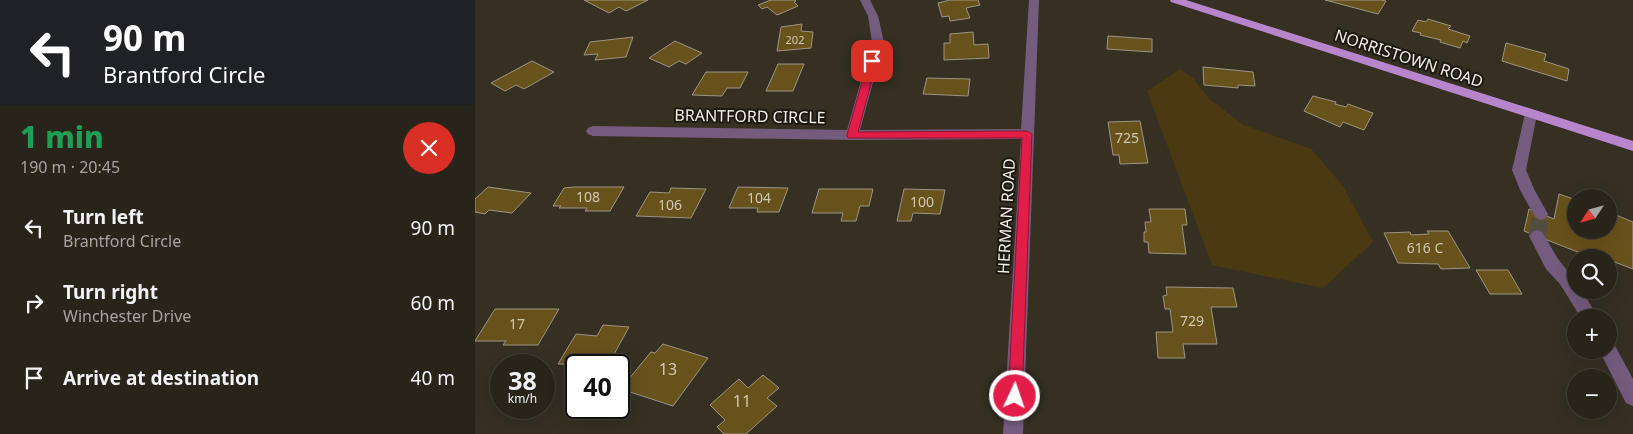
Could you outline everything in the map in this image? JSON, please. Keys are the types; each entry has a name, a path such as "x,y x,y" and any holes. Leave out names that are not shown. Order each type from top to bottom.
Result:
{"main road":[{"name":"NORRISTOWN ROAD","path":"1175,0 1633,146"}],"street":[{"path":"852,135 878,42 873,16 865,0"},
{"name":"HERMAN ROAD","path":"1013,434 1034,0"},
{"path":"1531,114 1519,170 1528,192 1541,214"},
{"name":"BRANTFORD CIRCLE","path":"593,131 852,135 1027,134"},
{"path":"1537,236 1552,264 1566,279 1584,309"},
{"path":"1612,359 1633,398"}],"shaded area":[{"path":"1180,69 1193,78 1209,99 1244,125 1311,149 1343,186 1373,242 1323,288 1212,265 1147,91"}],"building":[{"path":"584,0 648,0 626,11 619,7 609,13"},
{"path":"771,0 795,0 794,2 798,6 777,15 767,7 762,9 758,5"},
{"path":"950,0 978,0 980,5 966,8 970,18 950,21 949,16 942,17 938,3"},
{"path":"1325,0 1381,0 1386,1 1378,14"},
{"path":"1428,19 1451,26 1448,29 1470,36 1467,43 1463,41 1460,48 1412,31 1418,20 1426,22"},
{"path":"802,24 801,31 813,32 811,48 777,51 781,27"},
{"path":"973,32 974,45 988,44 989,58 944,60 944,43 950,43 950,34"},
{"path":"1108,36 1152,39 1152,52 1107,49"},
{"path":"633,37 626,57 595,60 598,54 584,55 590,42"},
{"path":"675,41 702,53 686,64 679,61 669,67 649,58"},
{"path":"1506,43 1546,54 1544,61 1569,69 1567,81 1502,61"},
{"path":"532,61 554,72 524,89 516,85 505,91 491,83"},
{"path":"778,64 804,64 793,91 766,91"},
{"path":"1203,67 1253,72 1255,86 1238,85 1238,88 1204,85"},
{"path":"706,72 748,72 740,88 727,88 722,96 692,95"},
{"path":"927,78 970,79 968,96 923,94"},
{"path":"1313,96 1336,102 1335,104 1346,107 1348,104 1373,113 1364,130 1343,122 1340,127 1304,111"},
{"path":"1140,121 1148,163 1120,164 1119,155 1113,155 1108,122"},
{"path":"488,187 531,193 512,213 489,210 485,214 475,212 475,199"},
{"path":"624,187 610,211 585,211 587,208 559,208 561,206 553,206 564,188"},
{"path":"738,187 788,188 779,212 757,212 758,208 729,208"},
{"path":"671,188 706,189 691,218 636,216 650,192 669,193"},
{"path":"819,189 873,189 869,206 860,206 856,221 841,221 843,213 812,213"},
{"path":"904,189 945,190 940,214 913,213 911,221 897,221"},
{"path":"1559,194 1567,197 1567,239 1617,239 1617,215 1633,222 1633,269 1617,263 1617,249 1570,249 1524,231 1529,209 1554,219"},
{"path":"1149,209 1185,209 1187,225 1182,225 1186,254 1149,253 1148,242 1144,242 1144,232 1146,232 1145,222 1151,222"},
{"path":"1427,231 1448,231 1470,268 1441,269 1438,264 1398,263 1384,233 1410,232 1411,235 1429,234"},
{"path":"1476,270 1508,270 1522,294 1490,294"},
{"path":"1166,287 1233,288 1237,307 1211,307 1217,344 1183,344 1185,358 1158,358 1156,332 1173,332 1170,309 1165,309 1163,296 1167,295"},
{"path":"495,309 559,309 538,345 503,345 506,341 475,341"},
{"path":"603,325 629,327 614,354 565,354 565,364 558,364 576,334 597,336"},
{"path":"663,344 708,358 673,406 630,392 630,378 651,352 655,353"},
{"path":"763,375 779,388 767,398 777,406 746,434 724,434 717,427 725,420 710,405 739,379 748,388"}],"tunnel":[{"path":"1537,236 1541,214"}],"route":[{"path":"872,61 852,135 1027,134 1015,396"}]}
